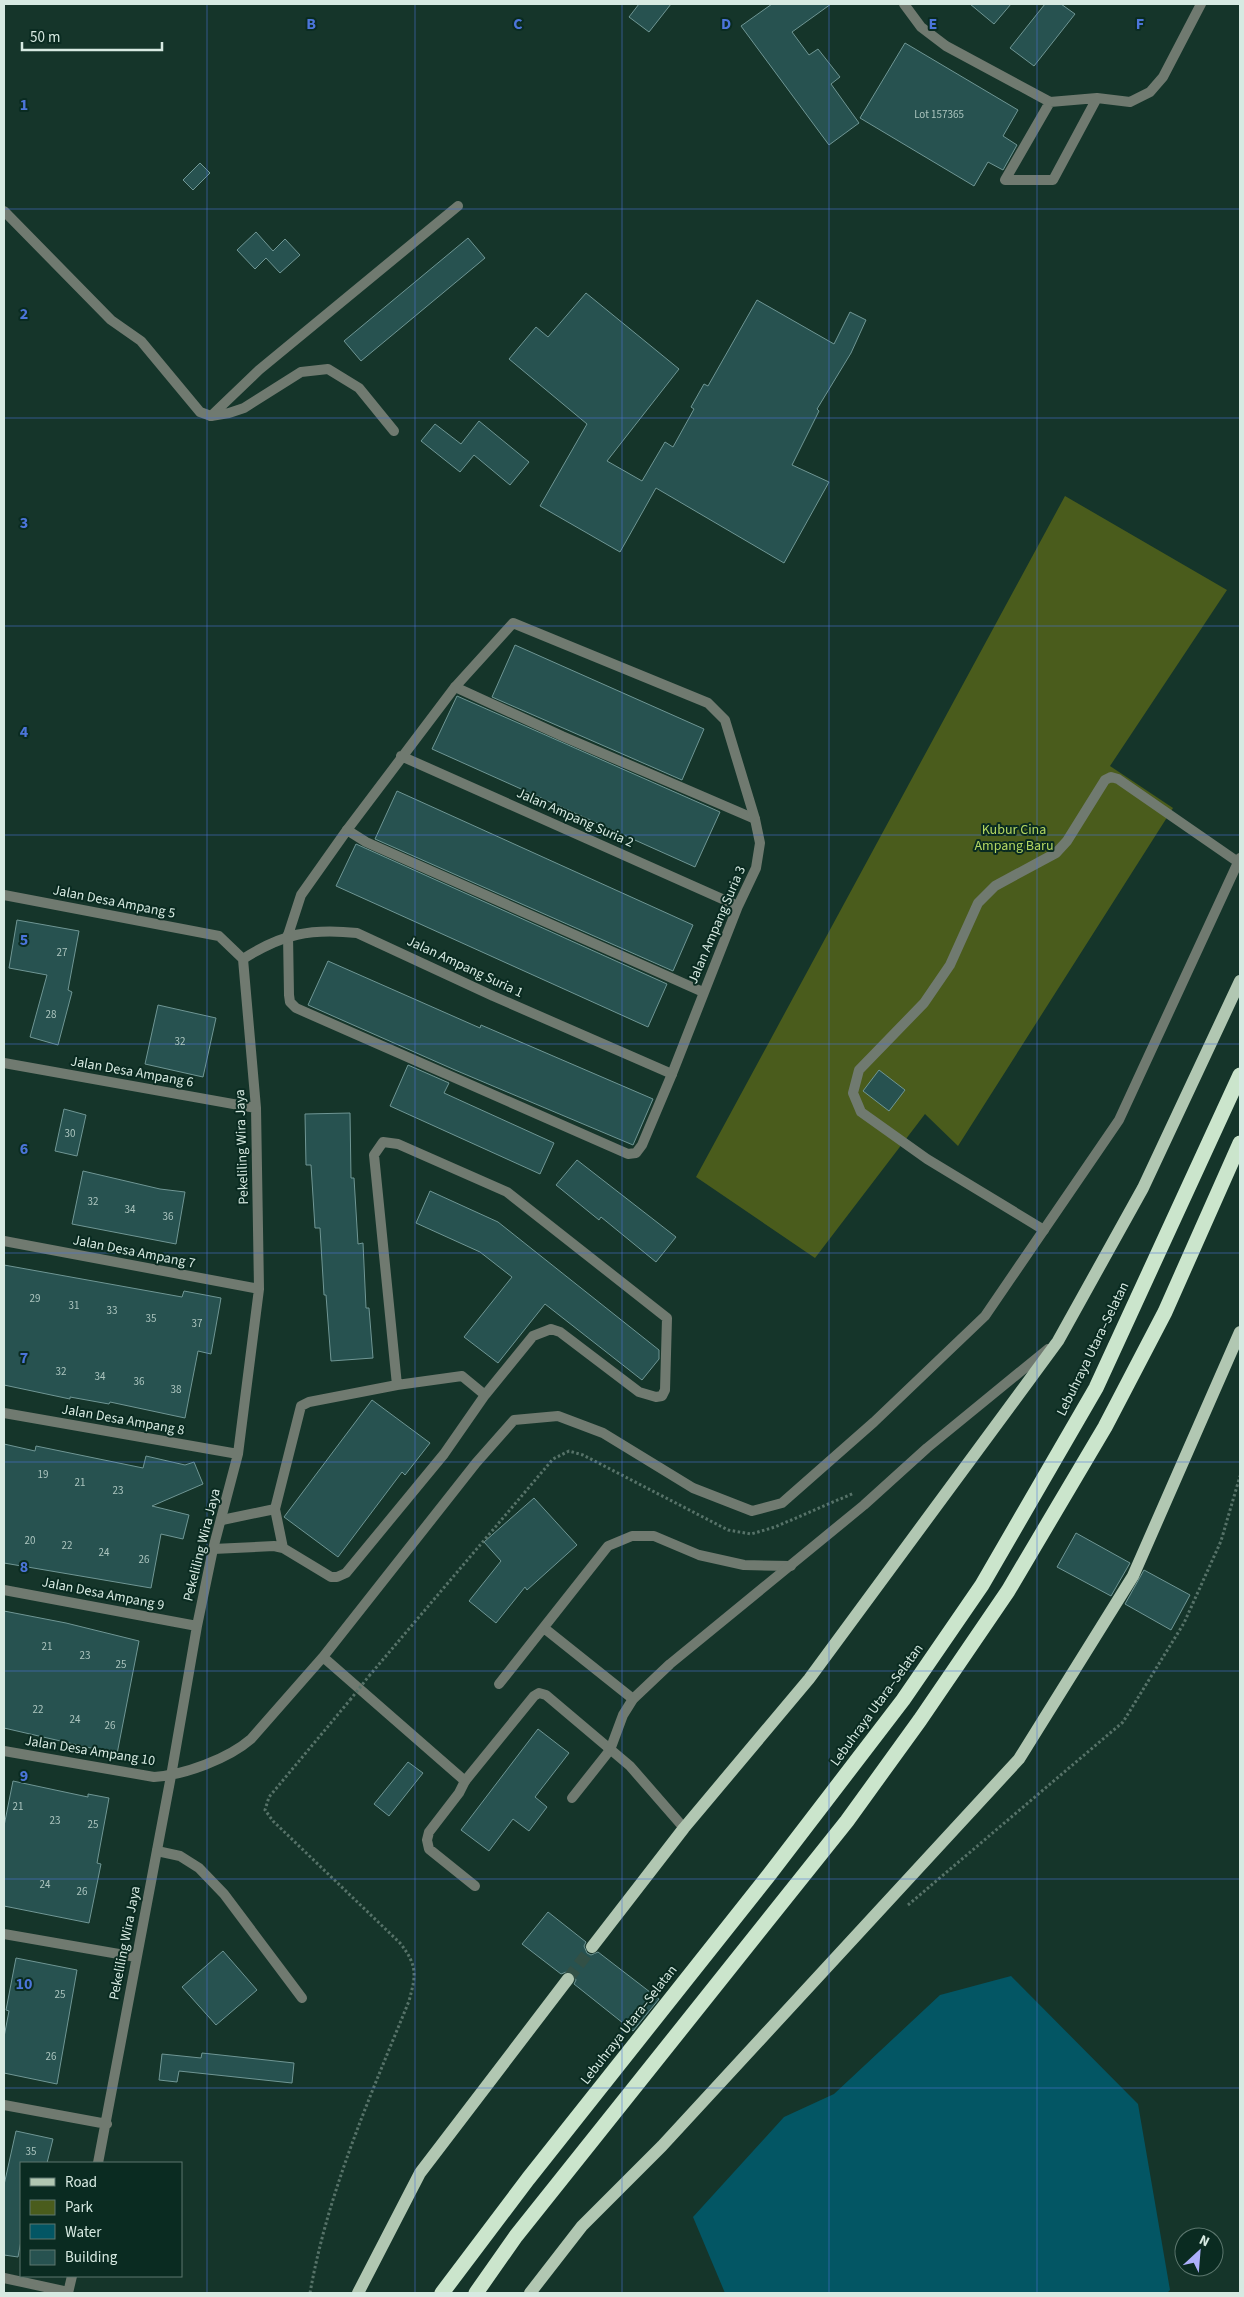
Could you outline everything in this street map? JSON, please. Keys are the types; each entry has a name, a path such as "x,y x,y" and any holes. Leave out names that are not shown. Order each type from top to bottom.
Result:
{"highway":[{"name":"Lebuhraya Utara–Selatan","path":"442,2293 528,2179 769,1875 903,1700 982,1585 1096,1388 1240,1075"},
{"path":"476,2293 516,2236 847,1821 920,1720 1008,1591 1104,1427 1165,1312 1240,1144"}],"main road":[{"path":"592,1947 684,1828 809,1679 1058,1341 1143,1188 1240,981"},
{"path":"530,2293 582,2226 675,2132 1019,1759 1133,1576 1240,1332"},
{"path":"358,2293 420,2173 568,1979"}],"street":[{"path":"904,4 921,26 946,46 1050,102 1097,98 1130,102 1150,92 1163,77 1201,4"},
{"path":"1050,102 1005,180 1053,180 1097,98"},
{"path":"211,416 274,357 458,206"},
{"path":"4,211 111,320 141,341 200,412 211,416 244,408 301,372 328,369 359,388 394,431"},
{"name":"Jalan Ampang Suria 3","path":"288,936 289,995 290,1002 296,1008 628,1154 636,1153 642,1146 738,906 756,868 760,843 755,819 726,720 708,703 513,623 455,687"},
{"path":"288,936 301,895 401,756 455,687 562,736 755,819"},
{"name":"Jalan Ampang Suria 2","path":"401,756 738,906"},
{"path":"171,1776 237,1751 251,1739 323,1657 476,1463 514,1420 558,1416 603,1433 693,1488 752,1511 782,1503 874,1422 984,1316 1044,1230 1119,1120 1239,860 1118,779 1111,777 1105,780 1067,841 1056,853 995,886 982,898 950,966 924,1003 859,1070 852,1094 861,1112 927,1159 1044,1230"},
{"path":"347,830 366,842 704,992"},
{"name":"Jalan Desa Ampang 5","path":"4,895 219,936 243,959"},
{"name":"Jalan Ampang Suria 1","path":"243,959 268,943 288,936 332,930 357,933 494,996 672,1074"},
{"name":"Pekeliling Wira Jaya","path":"98,2162 107,2124 197,1626 213,1549 238,1454 259,1289 256,1108 243,959"},
{"name":"Jalan Desa Ampang 6","path":"4,1063 256,1108"},
{"path":"213,1549 274,1546 283,1548 332,1577 338,1578 346,1573 444,1454 485,1395 533,1336 551,1330 560,1332 639,1392 656,1397 662,1396 665,1390 667,1318 507,1192 398,1144 383,1142 374,1155 397,1385"},
{"name":"Jalan Desa Ampang 7","path":"4,1241 259,1289"},
{"path":"572,1798 610,1750 623,1714 633,1699 670,1664 791,1566 927,1448 1058,1341"},
{"path":"283,1548 275,1509 301,1406 309,1402 397,1385 462,1376 485,1395"},
{"name":"Jalan Desa Ampang 8","path":"4,1413 238,1454"},
{"path":"222,1520 275,1509"},
{"path":"499,1684 608,1546 632,1536 654,1536 699,1555 744,1565 791,1566"},
{"name":"Jalan Desa Ampang 9","path":"4,1590 197,1626"},
{"path":"544,1628 633,1699"},
{"path":"323,1657 465,1781"},
{"path":"475,1886 430,1849 427,1840 429,1832 459,1793 465,1781 534,1696 539,1693 546,1695 630,1766 684,1828"},
{"name":"Jalan Desa Ampang 10","path":"4,1751 154,1777 171,1776"},
{"path":"157,1851 180,1856 199,1868 224,1894 302,1998"},
{"path":"4,1934 136,1956"},
{"path":"4,2106 107,2124"},
{"path":"4,2278 68,2292 72,2277"}],"path":[{"path":"310,2293 318,2247 349,2148 409,2002 415,1978 412,1959 400,1943 273,1822 265,1810 269,1797 553,1459 569,1451 583,1455 728,1530 751,1534 775,1527 862,1490"},
{"path":"904,1908 1122,1722 1184,1623 1221,1541 1240,1476"}],"green space":[{"name":"Kubur Cina Ampang Baru","path":"1065,496 1227,590 1110,766 1173,808 958,1146 925,1114 815,1258 696,1177"}],"water":[{"path":"1011,1976 1138,2104 1170,2290 1167,2293 725,2293 693,2217 784,2117 834,2094 940,1995"}],"building":[{"path":"639,4 671,4 649,32 629,17"},
{"path":"772,4 831,4 792,32 809,55 818,49 840,77 831,84 859,123 829,145 741,26"},
{"path":"970,4 1011,4 994,24"},
{"path":"1045,4 1061,4 1075,14 1034,66 1010,48"},
{"path":"905,43 1018,110 1003,136 1017,145 1003,170 988,162 974,186 860,118"},
{"path":"200,163 210,173 193,190 183,180"},
{"path":"256,232 273,251 285,239 300,255 280,273 266,258 255,269 237,250"},
{"path":"468,238 485,258 361,361 344,341"},
{"path":"586,293 679,369 607,461 642,481 665,442 673,447 694,409 691,407 704,384 708,386 757,300 834,344 850,312 866,320 851,353 817,409 819,411 792,465 829,482 784,563 656,488 620,552 540,506 587,424 509,359 536,327 548,337"},
{"path":"479,421 529,462 510,485 474,455 460,472 421,441 435,424 461,444"},
{"path":"515,645 704,729 682,780 492,697"},
{"path":"457,696 720,812 695,867 432,749"},
{"path":"397,791 693,925 673,971 375,839"},
{"path":"356,844 667,984 648,1027 336,886"},
{"path":"17,920 79,931 68,990 72,992 58,1045 30,1037 47,975 9,968"},
{"path":"328,961 480,1028 481,1025 653,1099 633,1145 455,1070 308,1005"},
{"path":"158,1005 216,1018 203,1077 145,1064"},
{"path":"408,1065 449,1083 444,1093 554,1143 540,1174 390,1106"},
{"path":"879,1070 905,1090 889,1111 863,1091"},
{"path":"64,1109 86,1115 77,1156 55,1151"},
{"path":"350,1113 351,1178 354,1178 358,1244 363,1243 366,1308 369,1308 373,1358 331,1361 326,1295 324,1295 320,1228 315,1228 311,1165 306,1165 305,1114"},
{"path":"577,1160 676,1237 656,1262 601,1217 599,1220 556,1185"},
{"path":"83,1171 160,1189 185,1192 176,1244 72,1224"},
{"path":"430,1191 498,1222 659,1350 659,1359 642,1380 545,1304 498,1363 464,1337 512,1277 480,1252 416,1223"},
{"path":"4,1265 182,1297 184,1291 221,1298 211,1354 198,1351 185,1418 110,1402 109,1404 70,1397 70,1399 4,1385"},
{"path":"372,1400 430,1443 405,1475 402,1472 338,1557 284,1517"},
{"path":"4,1444 35,1451 36,1446 143,1468 146,1456 185,1465 194,1462 203,1484 152,1506 189,1515 183,1539 161,1534 151,1588 4,1563"},
{"path":"534,1498 577,1545 527,1590 525,1587 496,1623 469,1601 501,1561 484,1542"},
{"path":"1076,1533 1130,1563 1111,1596 1057,1567"},
{"path":"1144,1570 1190,1595 1171,1630 1125,1604"},
{"path":"4,1611 66,1623 139,1641 117,1754 4,1728"},
{"path":"538,1729 569,1753 535,1797 547,1807 529,1831 513,1819 489,1851 461,1830"},
{"path":"408,1762 423,1773 389,1816 374,1804"},
{"path":"13,1781 88,1797 88,1794 109,1798 97,1863 101,1864 89,1923 4,1906 4,1826"},
{"path":"548,1912 586,1942 584,1946 587,1953 591,1955 598,1952 659,1999 633,2031 574,1984 576,1980 573,1973 569,1971 561,1974 522,1944"},
{"path":"223,1951 257,1990 216,2025 182,1987"},
{"path":"16,1958 77,1970 57,2084 4,2073 4,2037 9,2011 6,2010"},
{"path":"202,2053 294,2063 292,2083 179,2071 177,2082 159,2080 162,2054 201,2058"},
{"path":"16,2131 53,2139 47,2162 20,2162 20,2246 18,2257 4,2255 4,2185"}],"tunnel":[{"path":"568,1979 592,1947"}]}
